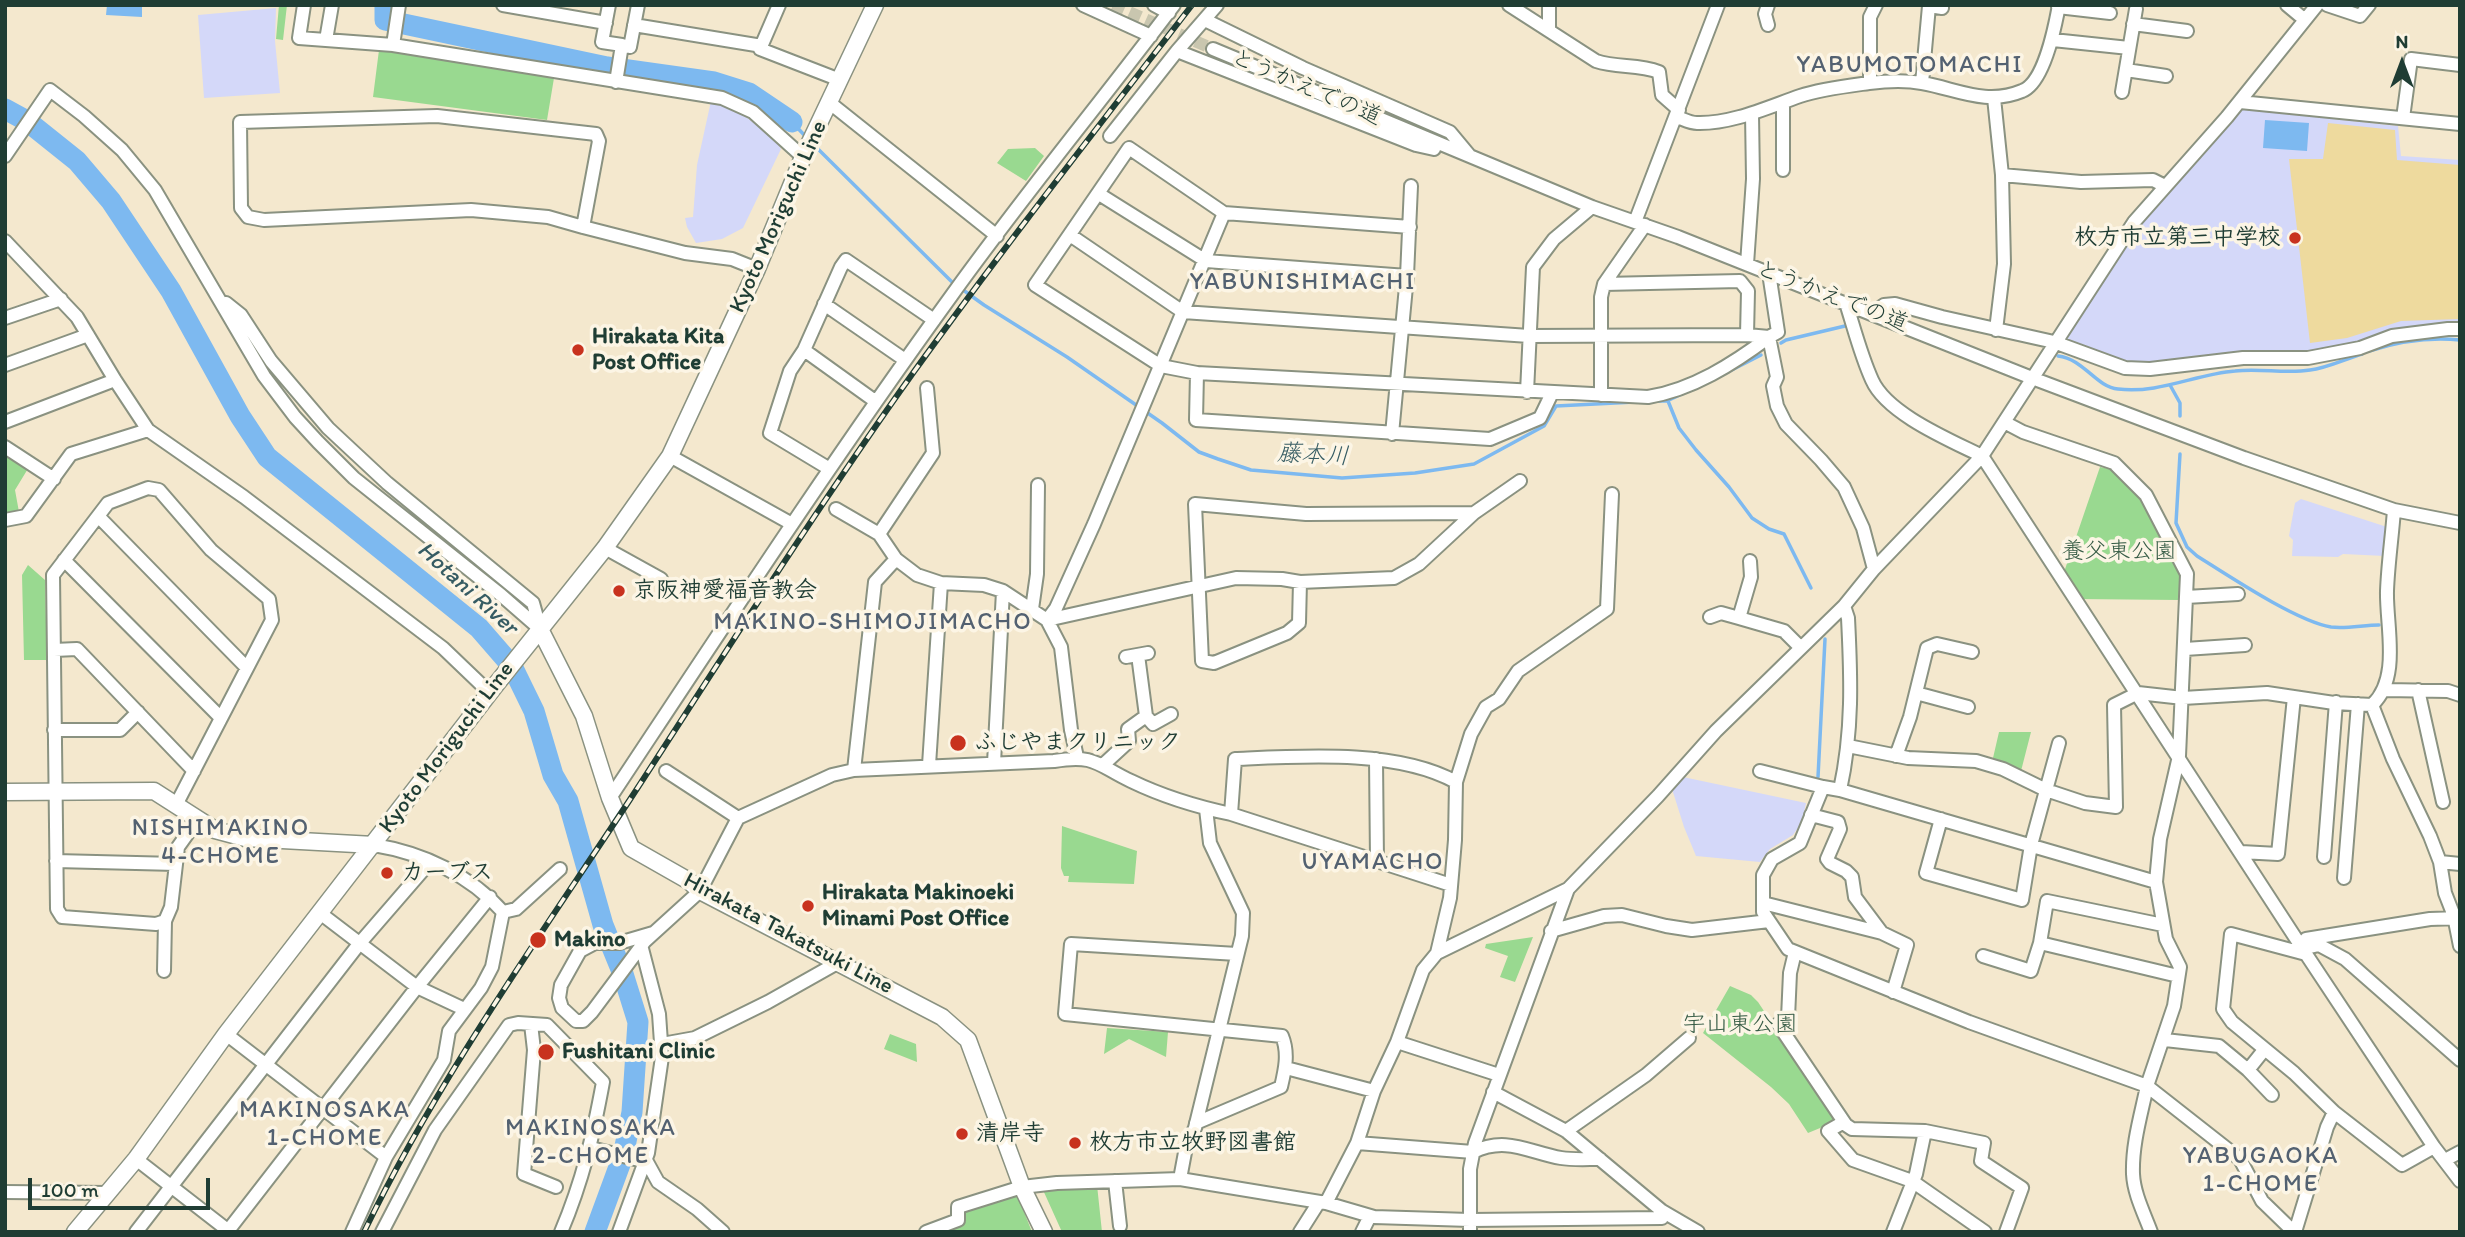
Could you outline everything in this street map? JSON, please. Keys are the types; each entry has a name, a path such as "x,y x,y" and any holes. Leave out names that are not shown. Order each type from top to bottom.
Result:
{"main road":[{"name":"Kyoto Moriguchi Line","path":"77,1231 136,1159 226,1034 523,649 605,548 670,456 875,5"},
{"name":"Hirakata Takatsuki Line","path":"540,629 584,716 610,798 631,848 689,881 701,891 942,1017 968,1040 1022,1187 1044,1232"},
{"path":"5,792 154,791 215,830 245,838 374,845"}],"street":[{"path":"304,5 299,38 393,45 722,98 753,112 806,152"},
{"path":"326,40 332,5"},
{"path":"393,45 399,5"},
{"path":"503,5 606,23"},
{"path":"609,5 602,41 630,47 638,5"},
{"path":"779,5 760,49 840,80"},
{"path":"1083,5 1151,37"},
{"path":"610,798 875,401 961,282 1171,9 1154,5"},
{"path":"1110,136 1217,5"},
{"path":"1509,5 1596,61 1612,66 1645,67 1659,72 1661,95 1678,113 1695,124 1752,114 1803,95 1870,83 1922,83 1968,96 1994,98 2021,92 2029,88 2044,62 2053,40 2059,6 2110,13"},
{"path":"1549,5 1549,30"},
{"path":"1601,395 1601,297 1604,284 1640,224 1718,5"},
{"path":"1768,5 1765,14 1768,24"},
{"path":"1870,83 1870,17 1876,5"},
{"path":"1922,83 1929,6 1942,8 1942,5"},
{"path":"2287,5 2305,20"},
{"path":"1300,1232 1322,1202 1357,1143 1374,1091 1397,1042 1423,970 1437,953 1568,889 1658,796 1716,731 1844,606 1874,569 1982,456 2134,222 2240,102 2317,5"},
{"path":"2327,5 2360,16 2369,5"},
{"path":"2122,92 2136,9"},
{"path":"1205,20 1303,68 1450,132 1470,157"},
{"path":"2133,24 2187,31"},
{"path":"634,25 762,46"},
{"path":"2053,40 2129,48"},
{"path":"616,82 622,45"},
{"name":"とうかえでの道","path":"1213,49 1592,207 1747,264 2032,378 2244,458 2395,510 2460,523"},
{"path":"1177,51 1416,145 1470,157"},
{"path":"2403,118 2411,59 2460,65"},
{"path":"2126,70 2166,76"},
{"path":"5,156 50,90 84,116 122,150 155,190 264,376 317,442 354,478 501,594 540,629"},
{"path":"1994,98 2002,175 2004,264 1996,330"},
{"path":"2240,102 2460,124"},
{"path":"830,103 997,236"},
{"path":"1783,103 1783,170"},
{"path":"1747,264 1753,179 1752,114"},
{"path":"583,227 598,141 596,134 437,116 240,122 241,208 248,217 264,220 471,210 548,217 583,227 685,253 732,259 757,269"},
{"path":"1410,227 1224,214 1129,148 1035,285 1161,366 1197,373 1648,397 1669,394 1714,373 1778,332 1769,273"},
{"path":"2002,175 2081,182 2152,180 2165,186"},
{"path":"1392,434 1407,276 1411,186"},
{"path":"1099,194 1206,261 1407,276"},
{"path":"1527,391 1533,267 1555,239 1592,207"},
{"path":"1047,620 1056,608 1094,524 1224,214"},
{"path":"1070,235 1183,312 1529,336 1769,337"},
{"path":"5,240 77,317 148,429 244,497 443,648 492,690"},
{"path":"828,468 770,433 790,371 804,349 846,260 934,320"},
{"path":"1604,284 1740,281 1748,291 1747,335"},
{"path":"219,298 241,315 271,361 327,428 387,483 533,603 540,629"},
{"path":"5,318 61,299"},
{"path":"1846,303 1872,382 1882,396 1915,423 1982,456 2241,852 2303,941 2309,947 2319,945 2345,960 2460,1060"},
{"path":"824,304 905,360"},
{"path":"1871,314 1884,305 1895,304 2054,342 2125,368 2150,369 2243,358 2308,358 2360,348 2392,336 2460,329"},
{"path":"5,365 88,335"},
{"path":"1769,337 1777,377 1773,386 1786,424 1821,460 1843,488 1863,528 1874,569"},
{"path":"804,349 875,401"},
{"path":"1197,373 1196,420 1392,434 1490,439 1541,418 1552,393"},
{"path":"5,422 115,380"},
{"path":"879,534 933,453 927,388"},
{"path":"2004,422 2023,432 2114,463 2146,495 2187,574 2179,756 2160,839 2156,882 2166,939 2180,967 2174,1006 2165,1040 2147,1086 2134,1149 2133,1175 2137,1196 2151,1232"},
{"path":"5,520 26,516 71,454 148,429"},
{"path":"5,447 54,479"},
{"path":"670,456 792,524"},
{"path":"1047,620 1236,578 1300,582 1394,578 1419,564 1474,513 1520,481"},
{"path":"1032,610 1037,574 1038,485"},
{"path":"165,921 156,923 62,917 57,909 53,575 108,503 148,488 159,490 211,550 269,599 272,620 176,805"},
{"path":"1437,953 1451,885 1456,782 1471,734 1486,707 1499,699 1518,671 1607,609 1612,494"},
{"path":"1300,582 1299,623 1287,633 1214,663 1202,661 1195,504 1306,514 1474,513"},
{"path":"836,509 879,534 896,559 917,575 941,583 984,585 1003,591 1047,620 1061,647 1077,757"},
{"path":"2372,705 2385,690 2391,635 2387,594 2395,510"},
{"path":"98,516 247,668"},
{"path":"605,548 661,579"},
{"path":"854,770 875,582 896,559"},
{"path":"64,560 221,718"},
{"path":"1739,618 1751,577 1750,561"},
{"path":"929,765 941,583"},
{"path":"994,763 1003,591"},
{"path":"2186,597 2238,593"},
{"path":"719,614 725,613 736,598 744,596"},
{"path":"1840,790 1852,702 1848,618 1844,606"},
{"path":"1710,617 1721,613 1784,631 1800,647"},
{"path":"1896,756 1910,717 1927,648 1932,644 1972,652"},
{"path":"2185,649 2245,645"},
{"path":"54,650 77,649 194,771"},
{"path":"1138,655 1146,716 1153,724 1171,714"},
{"path":"2385,690 2448,691 2460,695"},
{"path":"2418,690 2443,802"},
{"path":"1916,693 1968,707"},
{"path":"1848,746 1896,756 1976,761 2003,769 2046,790 2085,803 2116,807 2114,705 2138,693 2183,698 2267,693 2372,705"},
{"path":"2241,852 2278,854 2294,697"},
{"path":"2323,857 2336,702"},
{"path":"2344,878 2358,704"},
{"path":"2372,705 2393,759 2440,862 2445,893 2457,917 2460,946"},
{"path":"54,730 120,730 138,712"},
{"path":"1104,764 1129,741 1128,729 1146,716"},
{"path":"1941,819 1926,873 2021,900 2031,845 2059,743"},
{"path":"1231,814 1235,758 1297,756 1376,759 1404,763 1442,774 1456,782"},
{"path":"640,941 595,943 580,951 561,985 559,998 562,1008 576,1021 583,1021 640,941 701,891 738,818 832,775 854,770 1054,761 1077,757 1104,764 1130,781 1206,809 1231,814 1451,885"},
{"path":"1376,759 1377,861"},
{"path":"666,771 738,818"},
{"path":"1760,771 1840,790 2156,882"},
{"path":"1823,787 1800,843 1772,859 1763,875 1763,912 1788,949 1969,1022 2147,1086 2240,1159 2262,1201 2295,1232 2326,1127 2334,1112"},
{"path":"1181,1179 1186,1147 1196,1123 1242,936 1243,914 1210,843 1206,809"},
{"path":"1811,815 1838,822 1840,829 1827,859 1852,877 1854,897 1882,933"},
{"path":"164,971 165,921 171,907 178,847 198,819"},
{"path":"374,845 394,848 454,871 490,897 503,912"},
{"path":"56,861 176,864"},
{"path":"136,1232 359,944 430,862"},
{"path":"2440,862 2460,864"},
{"path":"503,912 516,909 560,869"},
{"path":"1470,1226 1469,1169 1473,1152 1568,889"},
{"path":"136,1159 229,1231 416,987 490,897"},
{"path":"1983,956 2031,971 2040,943 2048,901 2163,925"},
{"path":"1763,903 1882,933 1908,945 1893,992"},
{"path":"352,1232 386,1157 444,1060 449,1031 481,988 492,967 503,912"},
{"path":"320,913 416,987 464,1009"},
{"path":"1551,931 1604,916 1622,915 1692,930 1769,921"},
{"path":"2303,941 2457,917"},
{"path":"2306,954 2231,934 2224,1009 2232,1022 2294,1073 2334,1112 2402,1165 2434,1147"},
{"path":"619,1232 641,1160 648,1153 662,1044 657,1005 640,941"},
{"path":"2303,941 2306,954 2434,1147 2460,1181"},
{"path":"2040,943 2178,976"},
{"path":"1196,1123 1281,1087 1286,1068 1286,1045 1282,1036 1065,1014 1071,944 1237,954"},
{"path":"1795,952 1790,973 1788,1018 1778,1024 1844,1122 1852,1129 1925,1131 1984,1143 1981,1161 2021,1188 2007,1232"},
{"path":"662,1044 695,1038 768,1002 839,962"},
{"path":"531,1024 534,1050 524,1174 556,1187"},
{"path":"382,1232 435,1130 469,1079 509,1025 531,1024 547,1025 603,1082 593,1148 561,1232"},
{"path":"226,1034 386,1157"},
{"path":"1566,1131 1646,1075 1689,1038"},
{"path":"2165,1040 2220,1046 2272,1095"},
{"path":"1397,1042 1499,1075"},
{"path":"2248,1070 2264,1050"},
{"path":"1286,1068 1374,1091"},
{"path":"1493,1092 1566,1131 1662,1215 1698,1232"},
{"path":"1844,1122 1828,1131 1853,1160 1912,1181 1985,1232"},
{"path":"1893,1232 1916,1174 1925,1131"},
{"path":"1357,1143 1473,1152 1487,1145 1504,1144 1561,1158 1600,1159"},
{"path":"593,1148 641,1160 649,1165 658,1182 698,1209 723,1232"},
{"path":"2445,1160 2460,1152"},
{"path":"926,1232 958,1220 958,1207 1022,1187 1181,1179 1322,1202 1370,1216 1470,1226 1540,1226 1662,1215"},
{"path":"1115,1181 1120,1226"},
{"path":"5,1192 109,1193"},
{"path":"1662,1215 1662,1232"},
{"path":"1362,1232 1370,1216"}],"shaded area":[{"path":"276,8 275,41 280,93 204,98 198,15"},
{"path":"711,101 735,108 776,141 781,149 743,228 722,239 696,243 685,218 693,217 697,165"},
{"name":"枚方市立第三中学校","path":"2242,109 2398,126 2401,156 2460,160 2460,324 2391,331 2360,342 2313,351 2151,363 2125,361 2065,338 2142,222"},
{"path":"2301,499 2387,527 2385,556 2292,556 2293,540 2289,536 2295,503"},
{"path":"1683,777 1806,803 1802,822 1793,835 1770,849 1760,862 1696,856 1672,789"}],"green space":[{"path":"279,5 287,5 283,40 276,39"},
{"path":"379,50 554,78 547,120 373,97"},
{"path":"1035,148 1044,156 1026,181 997,163 1008,149"},
{"path":"5,453 29,467 15,490 19,512 5,515"},
{"name":"養父東公園","path":"2100,467 2110,469 2142,499 2179,573 2179,600 2076,599 2062,578"},
{"path":"28,565 45,580 47,660 24,660 22,575"},
{"path":"1999,732 2031,732 2021,771 1993,758"},
{"path":"1062,826 1137,851 1134,884 1068,882 1069,876 1064,876 1061,868"},
{"path":"1533,937 1515,982 1500,977 1508,956 1485,948 1486,944"},
{"name":"宇山東公園","path":"1730,986 1751,995 1758,1002 1837,1121 1808,1133 1789,1104 1703,1033"},
{"path":"1107,1028 1168,1032 1166,1057 1129,1039 1104,1054"},
{"path":"890,1034 916,1044 917,1062 884,1049"},
{"path":"1097,1185 1102,1232 1062,1232 1043,1190"},
{"path":"1017,1194 1032,1232 936,1232 967,1211"}],"sand":[{"path":"2328,123 2395,130 2397,160 2460,165 2460,319 2401,321 2347,338 2310,343 2289,159 2323,159"}],"water":[{"path":"107,5 142,5 142,17 106,15"},
{"path":"2265,120 2309,123 2307,151 2263,148"}],"waterway":[{"path":"385,5 385,20 607,67 714,82 749,93 792,122"},
{"name":"Hotani River","path":"5,109 27,121 77,161 111,201 171,291 240,416 267,457 479,628 512,666 534,711 553,775 568,801 603,925 623,974 638,1022 632,1112 623,1156 595,1232"},
{"path":"792,122 807,138"},
{"name":"藤本川","path":"815,146 952,282 1067,357 1199,452 1251,470 1342,478 1415,473 1474,464 1544,426 1556,406 1635,402"},
{"name":"藤本川","path":"1781,343 1845,326"},
{"path":"2369,351 2414,341 2460,340"},
{"path":"2058,356 2075,362 2110,387 2133,390 2235,371 2310,370 2362,354"},
{"name":"藤本川","path":"1720,376 1761,355"},
{"path":"2170,385 2180,403 2180,416"},
{"name":"藤本川","path":"1669,400 1684,393"},
{"path":"1654,401 1668,401 1679,428 1752,518 1769,529 1784,534 1811,588"},
{"path":"2180,454 2176,523 2187,547 2197,556 2263,597 2317,623 2331,627 2379,625"},
{"path":"1818,777 1825,639"}],"tunnel":[{"path":"1113,5 1213,49"}],"railway":[{"path":"364,1232 424,1120 489,1012 840,478 981,280 1192,5"}],"place":[{"name":"枚方市立第三中学校","path":"2295,238"},
{"name":"Hirakata Kita Post Office","path":"578,350"},
{"name":"京阪神愛福音教会","path":"619,591"},
{"name":"ふじやまクリニック","path":"958,743"},
{"name":"カーブス","path":"387,873"},
{"name":"Hirakata Makinoeki Minami Post Office","path":"808,906"},
{"name":"Makino","path":"538,940"},
{"name":"Fushitani Clinic","path":"546,1052"},
{"name":"清岸寺","path":"962,1134"},
{"name":"枚方市立牧野図書館","path":"1075,1143"}],"district":[{"name":"YABUMOTOMACHI","path":"1910,66"},
{"name":"YABUNISHIMACHI","path":"1303,283"},
{"name":"MAKINO-SHIMOJIMACHO","path":"873,623"},
{"name":"NISHIMAKINO 4-CHOME","path":"221,843"},
{"name":"UYAMACHO","path":"1373,863"},
{"name":"MAKINOSAKA 1-CHOME","path":"325,1125"},
{"name":"MAKINOSAKA 2-CHOME","path":"591,1143"},
{"name":"YABUGAOKA 1-CHOME","path":"2261,1171"}]}
